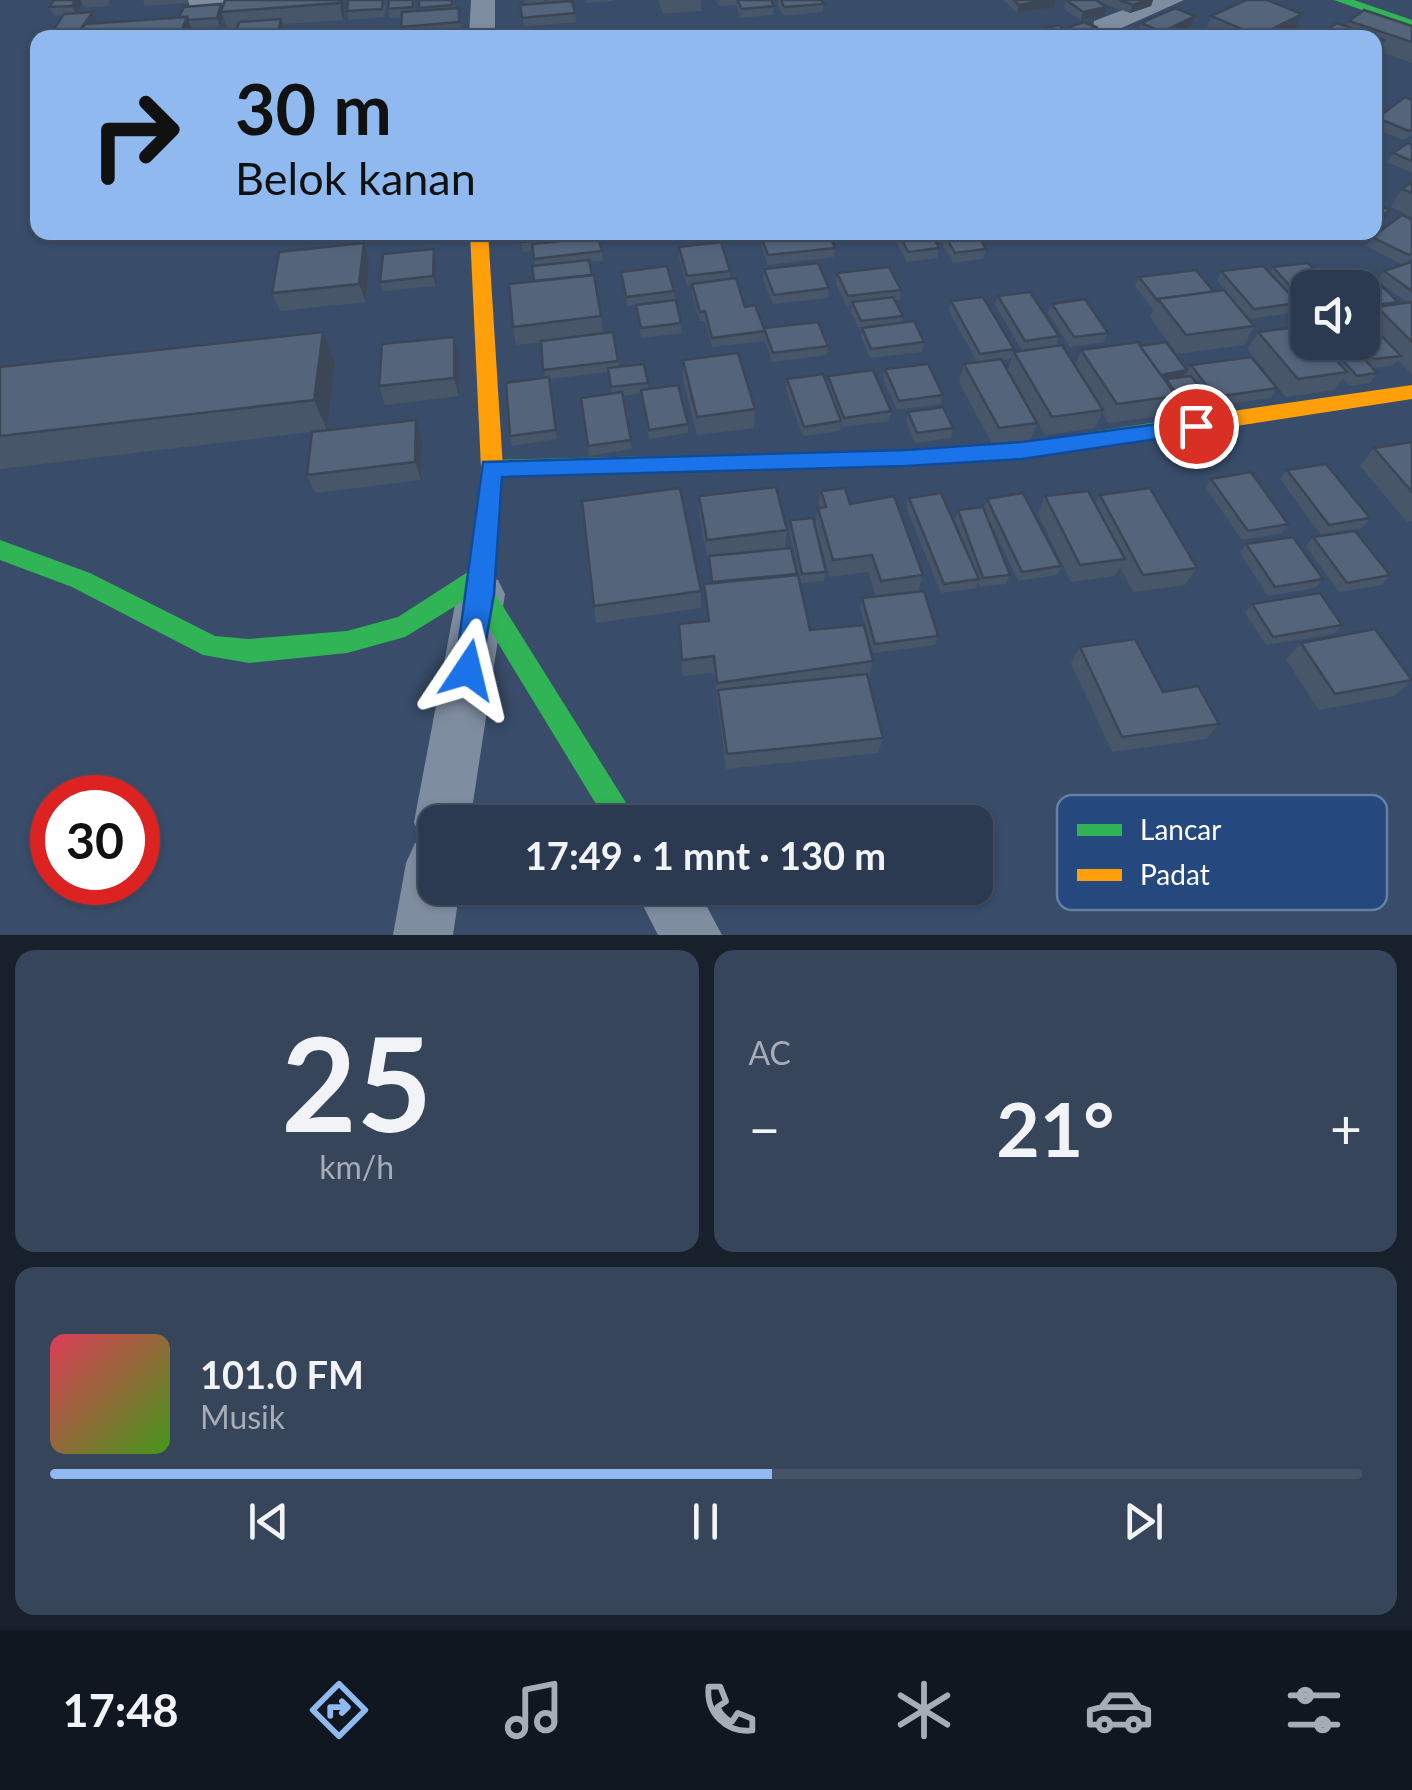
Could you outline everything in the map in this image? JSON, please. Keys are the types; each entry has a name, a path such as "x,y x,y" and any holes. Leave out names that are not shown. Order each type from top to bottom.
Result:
{"main road":[{"path":"1340,0 1412,24"},
{"path":"479,240 492,468 482,584 613,805"},
{"path":"492,468 906,458 1022,450 1412,392"},
{"path":"0,550 82,580 212,647 249,652 347,642 405,626 482,584"}],"street":[{"path":"198,2 225,0"},
{"path":"482,30 484,0"},
{"path":"1104,30 1103,26 1172,0"},
{"path":"445,805 482,584"},
{"path":"423,935 428,905"},
{"path":"673,905 692,935"}],"building":[{"path":"54,0 75,0 72,6 49,7"},
{"path":"225,0 339,0 221,12"},
{"path":"348,0 383,0 382,9 347,11"},
{"path":"389,0 413,0 413,7 388,9"},
{"path":"419,0 452,0 452,5 419,8"},
{"path":"737,0 771,0 774,6 742,9"},
{"path":"781,0 821,0 824,4 784,7"},
{"path":"1014,0 1048,0 1019,5"},
{"path":"1066,0 1096,0 1106,7 1083,12"},
{"path":"1119,0 1147,0 1133,5"},
{"path":"1246,0 1267,0 1302,14 1270,30 1244,30 1211,16"},
{"path":"572,1 575,13 522,18 520,5"},
{"path":"221,4 217,18 179,17 184,7"},
{"path":"459,8 459,22 401,27 402,12"},
{"path":"1175,8 1195,16 1166,30 1141,23"},
{"path":"1364,10 1412,26 1412,42 1382,30 1349,21"},
{"path":"93,12 80,30 53,30 64,14"},
{"path":"187,17 182,30 82,30 85,24"},
{"path":"281,19 279,30 236,30 239,22"},
{"path":"1084,22 1096,27 1074,30 1069,27"},
{"path":"1337,23 1356,30 1327,30"},
{"path":"1405,97 1412,100 1412,129 1382,120 1382,114"},
{"path":"1408,143 1412,145 1412,161 1393,153"},
{"path":"1402,215 1412,220 1412,253 1378,240 1382,240 1382,230"},
{"path":"599,240 602,251 534,259 532,244"},
{"path":"762,240 832,240 835,248 768,255"},
{"path":"902,240 935,240 939,248 908,252"},
{"path":"948,240 981,240 986,249 955,253"},
{"path":"721,242 730,271 687,276 679,247"},
{"path":"364,243 359,284 272,293 279,252"},
{"path":"434,249 433,276 380,282 383,254"},
{"path":"589,260 592,275 534,281 532,266"},
{"path":"818,263 829,288 774,295 764,269"},
{"path":"1308,263 1315,270 1290,270 1290,286 1273,267"},
{"path":"1412,263 1412,291 1384,271"},
{"path":"667,266 674,291 626,297 621,272"},
{"path":"1263,266 1290,295 1290,304 1254,309 1221,271"},
{"path":"889,267 901,290 848,296 837,273"},
{"path":"1196,270 1214,292 1157,300 1139,277"},
{"path":"594,275 601,316 513,327 509,284"},
{"path":"736,278 745,307 755,305 765,331 712,338 692,284"},
{"path":"1380,284 1398,302 1380,304"},
{"path":"1224,290 1254,326 1186,335 1158,299"},
{"path":"1030,292 1059,336 1025,341 998,296"},
{"path":"893,297 903,316 861,321 852,302"},
{"path":"983,297 1014,349 980,354 951,301"},
{"path":"1085,299 1108,333 1074,337 1052,304"},
{"path":"676,300 681,323 641,328 636,305"},
{"path":"1412,302 1412,342 1380,310 1380,307"},
{"path":"914,321 924,342 871,349 862,328"},
{"path":"818,322 828,346 773,353 764,328"},
{"path":"1290,328 1290,360 1336,360 1347,372 1298,379 1258,332"},
{"path":"323,332 314,400 0,436 0,367"},
{"path":"613,332 618,361 543,370 541,341"},
{"path":"1380,334 1401,356 1380,358"},
{"path":"454,337 454,378 379,386 382,344"},
{"path":"1138,342 1176,396 1117,404 1081,350"},
{"path":"1166,342 1187,370 1161,375 1140,346"},
{"path":"1062,345 1103,410 1052,417 1014,352"},
{"path":"738,353 755,409 697,417 683,360"},
{"path":"1251,357 1277,388 1215,397 1191,365"},
{"path":"1001,359 1037,423 999,428 964,364"},
{"path":"1343,360 1365,360 1377,373 1357,376"},
{"path":"644,364 648,383 611,387 608,368"},
{"path":"928,364 943,395 899,401 885,369"},
{"path":"873,370 891,411 844,418 828,376"},
{"path":"823,374 841,421 804,427 787,379"},
{"path":"1191,376 1216,408 1190,412 1166,379"},
{"path":"549,377 556,430 510,436 506,383"},
{"path":"678,385 688,424 649,430 641,390"},
{"path":"622,392 631,440 588,446 581,398"},
{"path":"943,407 953,428 917,433 908,412"},
{"path":"416,420 415,462 307,475 312,432"},
{"path":"1412,442 1412,492 1374,448"},
{"path":"1326,464 1370,518 1329,525 1287,470"},
{"path":"1251,472 1288,524 1248,531 1211,479"},
{"path":"776,487 787,530 707,540 699,496"},
{"path":"680,488 701,591 594,606 582,501"},
{"path":"845,488 850,504 894,496 923,575 881,581 872,555 833,560 818,508 826,507 821,491"},
{"path":"1150,488 1197,568 1143,575 1100,495"},
{"path":"1088,491 1125,559 1080,565 1045,496"},
{"path":"941,493 979,579 944,584 909,498"},
{"path":"1023,493 1061,566 1022,572 987,499"},
{"path":"983,507 1010,575 983,578 958,510"},
{"path":"813,518 826,572 802,574 790,520"},
{"path":"1355,531 1390,575 1347,583 1313,537"},
{"path":"1293,537 1323,579 1275,587 1246,544"},
{"path":"791,548 797,574 712,582 709,556"},
{"path":"798,575 810,630 864,625 873,661 717,683 714,656 682,660 679,624 709,621 704,584"},
{"path":"924,591 938,636 875,644 862,598"},
{"path":"1320,593 1342,625 1273,637 1252,604"},
{"path":"1375,629 1412,680 1335,694 1301,643"},
{"path":"1135,639 1163,692 1198,686 1219,724 1122,737 1080,647"},
{"path":"867,674 883,738 727,754 718,690"}],"traffic: fast":[{"path":"1341,0 1412,24"},
{"path":"492,468 906,458 1022,450 1171,428"},
{"path":"0,550 81,580 212,647 249,651 347,642 405,626 483,575"},
{"path":"482,583 481,594 612,805"}],"traffic: slow":[{"path":"479,240 492,468 482,583"},
{"path":"1171,428 1412,392"}],"route":[{"path":"468,670 481,594 492,468 906,458 1022,450 1196,426"}]}
